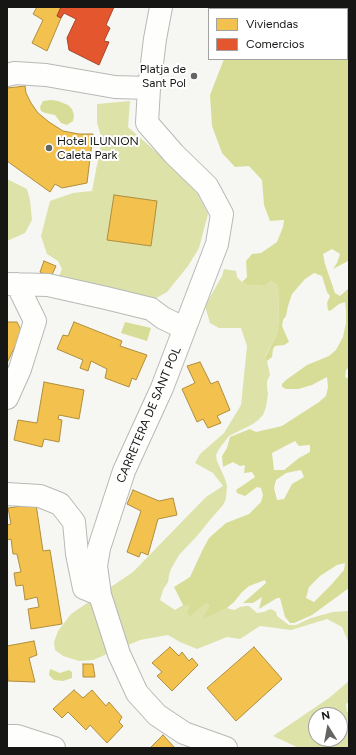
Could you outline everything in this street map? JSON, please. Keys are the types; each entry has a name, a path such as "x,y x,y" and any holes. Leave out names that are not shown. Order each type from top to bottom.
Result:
{"street":[{"name":"CARRETERA DE SANT POL","path":"161,7 155,39 149,88 147,123 174,154 207,186 222,214 217,244 162,388 124,471 99,548 96,566 100,595 119,654 137,693 157,715 184,733 226,748"},
{"path":"7,75 15,73 46,75 115,87 149,88"},
{"path":"12,284 48,285 151,309 163,318 184,328"},
{"path":"7,398 20,369 35,321 12,284"},
{"path":"7,494 40,496 60,504 74,522 77,554 84,588 100,595"},
{"path":"7,736 18,736 54,748"}],"shaded area":[{"path":"256,7 349,7 349,263 348,261 333,269 340,254 332,249 323,254 335,293 340,296 349,288 349,367 346,370 345,377 349,379 349,588 312,615 294,623 290,623 285,617 280,598 277,598 259,609 262,597 253,603 243,603 266,583 265,580 249,586 227,608 203,619 209,605 206,603 190,616 187,613 190,606 183,605 174,587 190,577 209,538 226,523 249,514 261,502 263,495 261,488 257,487 245,496 237,493 236,490 255,477 252,472 244,473 245,465 240,466 233,462 223,467 222,456 227,448 230,437 250,429 256,432 282,426 326,396 328,387 327,377 312,385 298,389 286,389 282,387 282,384 307,365 329,356 336,350 343,337 346,323 345,302 339,304 330,311 328,310 327,303 330,296 327,292 322,276 314,273 305,279 292,294 282,326 289,342 284,345 275,346 272,357 267,361 265,357 277,334 279,320 278,286 271,281 265,286 247,285 242,282 247,277 246,261 252,254 261,253 277,242 284,220 270,221 264,205 262,180 249,166 235,167 222,153 212,126 210,95 224,60 348,60 348,8","holes":["295,441 299,446 310,445 310,452 299,458 284,470 274,470 272,453","301,470 304,477 292,484 284,499 277,500 274,488 276,480 286,473","345,563 344,570 314,602 306,598 309,587 320,576 337,565"]},
{"path":"51,100 68,105 72,109 74,115 73,121 67,125 61,123 55,115 41,111 40,107 43,101"},
{"path":"130,101 128,127 171,165 197,193 208,214 199,248 188,266 167,292 149,302 58,279 62,269 58,261 47,254 41,236 50,201 73,193 92,191 102,139 97,123 97,104"},
{"path":"7,179 27,189 30,200 32,220 25,233 7,241"},
{"path":"224,269 236,271 237,277 247,285 265,286 271,281 278,286 279,320 277,334 265,356 270,375 267,381 268,394 266,407 263,415 258,420 229,436 219,449 216,455 227,486 226,499 223,505 197,536 179,555 171,569 168,582 163,590 160,600 175,610 183,605 206,603 209,605 204,618 227,608 234,610 240,607 249,606 257,613 270,609 276,612 277,616 289,625 296,625 311,618 333,612 347,611 349,612 349,644 342,627 327,619 291,630 260,626 240,639 227,637 197,649 168,635 140,640 93,660 79,661 63,656 55,650 54,642 58,631 71,614 133,572 206,497 223,486 213,473 195,463 200,454 224,433 241,405 247,346 241,328 219,328 210,323 205,306 222,276"},
{"path":"125,322 151,328 147,341 121,333"},
{"path":"50,669 60,673 69,670 72,672 72,678 63,681 54,680 49,675"},
{"path":"349,681 349,702 346,704 346,707 316,707"},
{"path":"308,712 308,747 348,747 349,712 349,748 299,748 273,736"}],"building: Viviendas":[{"path":"37,7 61,7 57,16 61,18 47,51 32,43 43,20 33,14"},
{"name":"Hotel ILUNION Caleta Park","path":"25,86 26,93 31,103 38,113 49,122 63,131 79,134 93,134 87,183 62,188 55,184 50,192 7,161 7,88"},
{"path":"114,195 157,201 151,246 107,240"},
{"path":"44,261 56,266 51,277 40,272"},
{"path":"7,322 17,322 22,332 7,363"},
{"path":"74,322 122,341 120,346 147,355 136,380 132,378 129,387 105,378 107,369 91,361 88,371 80,368 83,360 57,349 63,335 68,336"},
{"path":"200,362 211,384 218,381 230,410 217,416 221,423 208,428 203,419 197,422 182,389 195,383 187,366"},
{"path":"44,382 84,390 79,419 59,415 58,419 62,420 59,442 44,439 42,447 14,440 18,420 37,423"},
{"path":"133,490 159,501 173,498 177,515 158,519 148,555 141,552 139,557 127,552 141,511 127,504"},
{"path":"36,504 43,551 50,550 62,624 31,629 28,609 39,607 37,597 25,600 23,585 16,586 14,573 21,572 17,554 13,554 11,539 7,540 7,525 11,524 8,508"},
{"path":"34,641 37,655 29,658 35,682 8,681 7,646"},
{"path":"170,647 179,656 182,652 189,661 192,658 198,665 172,691 157,676 162,672 152,663"},
{"path":"254,647 282,679 236,721 207,688"},
{"path":"83,664 93,664 95,677 83,677"},
{"path":"74,690 83,698 92,690 106,706 109,702 122,717 119,722 123,726 107,743 90,725 86,730 68,712 62,718 53,709"},
{"path":"163,735 175,748 150,748"}],"building: Comercios":[{"path":"61,7 114,7 106,25 110,28 104,41 109,42 99,65 69,50 67,38 76,19 64,13 61,18 57,16"}],"place":[{"name":"Platja de Sant Pol","path":"194,76"},
{"name":"Hotel ILUNION Caleta Park","path":"49,148"}]}
